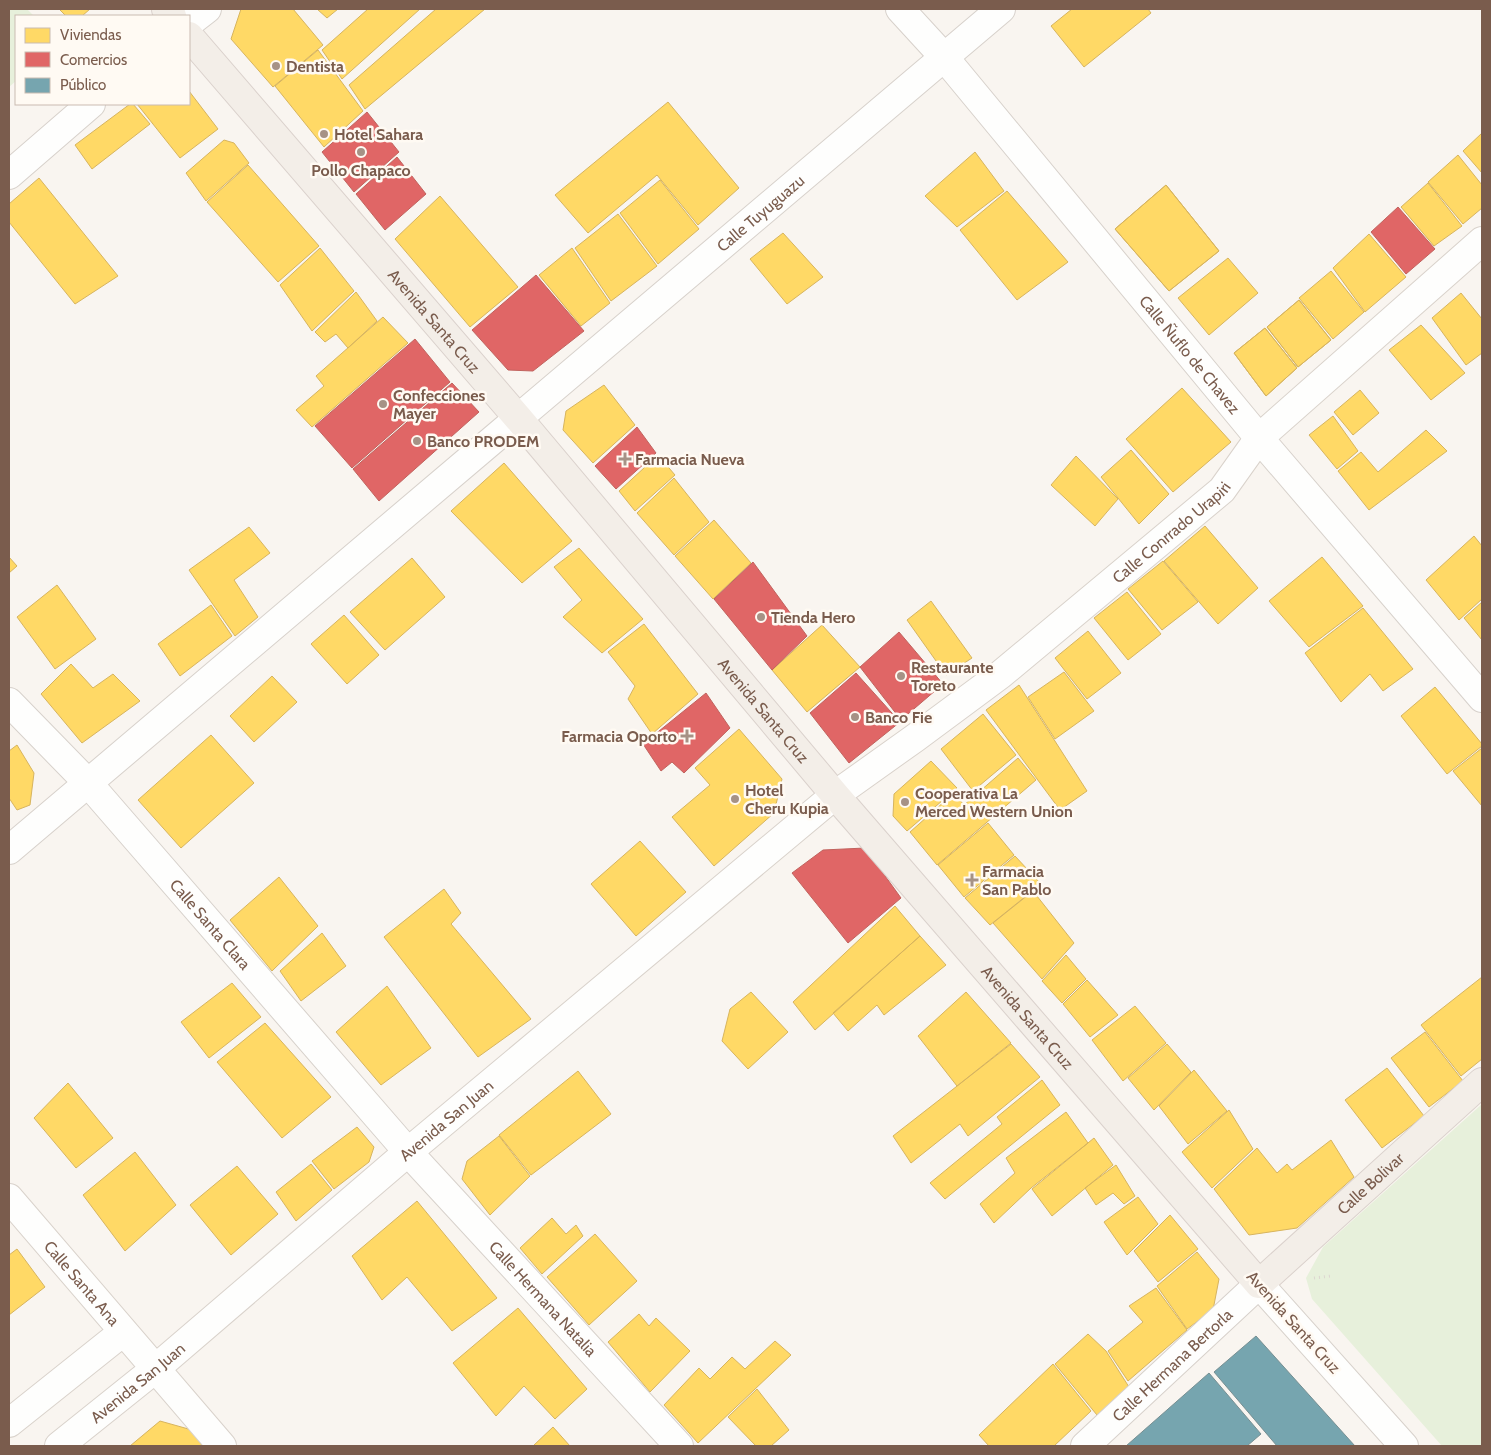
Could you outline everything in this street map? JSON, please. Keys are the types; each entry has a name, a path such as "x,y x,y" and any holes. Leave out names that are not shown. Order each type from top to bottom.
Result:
{"main road":[{"name":"Avenida Santa Cruz","path":"190,37 518,418 835,795 1259,1284"},
{"name":"Calle Bolivar","path":"1259,1284 1482,1082"}],"street":[{"path":"190,22 207,9"},
{"name":"Calle Ñuflo de Chavez","path":"900,9 944,57 1259,438 1482,698"},
{"name":"Calle Tuyuguazu","path":"9,850 1002,9"},
{"path":"9,175 90,105"},
{"name":"Calle Conrrado Urapiri","path":"835,795 1000,675 1222,490 1259,438 1482,241"},
{"name":"Calle Santa Clara","path":"9,702 88,783 408,1152"},
{"name":"Avenida San Juan","path":"59,1446 156,1369 408,1152 835,795"},
{"name":"Calle Hermana Natalia","path":"408,1152 679,1446"},
{"name":"Calle Santa Ana","path":"9,1198 222,1446"},
{"name":"Calle Hermana Bertorla","path":"1085,1446 1259,1284"},
{"name":"Avenida Santa Cruz","path":"1259,1284 1404,1446"},
{"path":"9,1423 123,1332"}],"green space":[{"path":"9,9 27,9 33,15 15,15 15,82 9,87"},
{"path":"1482,1104 1482,1446 1442,1446 1312,1299 1306,1278 1323,1247"}],"building: Viviendas":[{"path":"59,9 90,9 83,15 65,15"},
{"name":"Dentista","path":"241,9 293,9 323,45 273,87 231,39"},
{"path":"317,9 338,9 327,18"},
{"path":"368,9 420,9 342,79 322,50"},
{"path":"436,9 485,9 365,109 349,85"},
{"path":"1072,9 1148,9 1151,13 1084,67 1051,26"},
{"path":"318,50 363,111 324,147 275,86"},
{"path":"190,92 218,129 180,158 138,105 190,105"},
{"path":"668,102 739,188 698,225 657,175 588,233 555,195"},
{"path":"129,105 134,105 150,124 92,169 75,145"},
{"path":"1482,133 1482,173 1463,151"},
{"path":"224,140 234,143 249,163 206,201 186,173"},
{"path":"975,152 1004,191 957,227 925,196"},
{"path":"1458,155 1482,185 1482,208 1463,224 1428,182"},
{"path":"248,165 319,246 278,282 207,202"},
{"path":"39,178 118,276 75,304 9,222 9,204"},
{"path":"660,180 699,229 658,264 620,213"},
{"path":"1428,183 1462,226 1434,246 1401,207"},
{"path":"1166,185 1219,251 1169,291 1115,229"},
{"path":"1166,185 1219,251 1169,291 1115,229"},
{"path":"1007,191 1068,262 1017,300 960,230"},
{"path":"440,196 518,287 470,327 395,239"},
{"path":"618,214 657,266 611,301 575,248"},
{"path":"783,233 823,277 787,304 750,259"},
{"path":"1369,234 1406,277 1365,312 1333,268"},
{"path":"320,248 354,291 312,331 280,285"},
{"path":"572,248 610,303 581,326 539,275"},
{"path":"1228,258 1258,293 1209,335 1178,298"},
{"path":"1331,271 1364,312 1333,339 1299,298"},
{"path":"356,292 377,321 348,348 336,334 325,342 315,332"},
{"path":"1461,293 1482,319 1482,353 1466,365 1432,318"},
{"path":"1299,300 1331,340 1298,367 1267,327"},
{"path":"1299,300 1331,340 1298,367 1267,327"},
{"path":"383,317 408,343 312,427 296,410 324,386 316,376"},
{"path":"1421,325 1465,373 1431,400 1389,350"},
{"path":"1265,328 1297,368 1266,396 1234,353"},
{"path":"1265,328 1297,368 1266,396 1234,353"},
{"path":"604,385 635,425 593,463 563,430 566,411"},
{"path":"1182,388 1231,442 1173,492 1126,439"},
{"path":"1360,390 1379,413 1353,435 1334,412"},
{"path":"1333,416 1358,451 1337,469 1309,435"},
{"path":"1426,430 1447,451 1369,510 1338,471 1361,452 1378,472"},
{"path":"1131,450 1169,494 1139,524 1101,477"},
{"path":"658,455 675,475 635,511 619,491"},
{"path":"1076,456 1118,499 1095,526 1051,485"},
{"path":"504,463 572,541 522,583 451,511"},
{"path":"674,478 709,522 674,555 637,513"},
{"path":"714,520 751,563 713,599 675,556"},
{"path":"1205,526 1258,588 1218,624 1164,561"},
{"path":"249,527 270,553 234,580 258,617 235,636 189,570"},
{"path":"1474,536 1482,546 1482,599 1459,620 1426,580"},
{"path":"579,548 643,619 602,653 563,617 582,600 554,567"},
{"path":"9,557 17,566 9,573"},
{"path":"1322,557 1363,606 1309,647 1269,601"},
{"path":"412,558 445,597 385,650 350,612"},
{"path":"1163,561 1198,602 1162,630 1128,589"},
{"path":"57,585 96,639 55,669 17,617"},
{"path":"1127,592 1161,634 1128,660 1094,618"},
{"path":"931,601 972,658 946,675 907,620"},
{"path":"1482,602 1482,640 1464,618"},
{"path":"211,605 232,636 180,676 158,644"},
{"path":"1363,608 1413,669 1383,691 1370,674 1341,702 1305,653"},
{"path":"344,615 379,655 347,684 311,644"},
{"path":"644,624 698,694 652,734 628,699 635,686 608,652"},
{"path":"822,625 860,667 807,712 772,670"},
{"path":"1088,631 1121,673 1087,699 1055,658"},
{"path":"71,664 93,688 113,674 140,701 82,743 41,694"},
{"path":"1064,672 1094,711 1055,739 1028,697"},
{"path":"272,676 297,702 254,742 230,716"},
{"path":"1019,685 1087,791 1060,810 986,710"},
{"path":"1435,687 1482,744 1482,746 1447,774 1401,716"},
{"path":"983,714 1016,755 973,791 941,749"},
{"name":"Hotel Cheru Kupia","path":"739,729 782,779 774,813 714,866 672,817 710,785 695,768"},
{"path":"211,735 254,783 181,848 138,800"},
{"path":"17,745 34,773 30,805 17,810 9,798 9,751"},
{"path":"1482,748 1482,806 1453,771"},
{"path":"1018,758 1036,780 937,865 910,832 954,793 964,805"},
{"path":"931,761 957,788 907,831 893,816 894,794"},
{"path":"988,823 1014,855 964,897 938,865"},
{"path":"640,841 686,892 636,936 591,884"},
{"path":"1015,856 1041,884 990,925 965,898"},
{"path":"279,877 318,926 272,971 230,920"},
{"path":"444,889 461,913 451,924 531,1019 478,1057 384,937"},
{"path":"1033,891 1074,943 1042,979 993,923"},
{"path":"895,906 920,936 815,1030 793,1002"},
{"path":"322,933 346,966 301,1001 280,971"},
{"path":"920,936 946,965 884,1015 877,1005 848,1031 833,1013"},
{"path":"1066,955 1086,979 1062,1003 1042,981"},
{"path":"1482,977 1482,1059 1461,1076 1421,1025"},
{"path":"1087,980 1118,1015 1090,1037 1063,1004"},
{"path":"232,983 261,1017 209,1058 181,1022"},
{"path":"387,986 431,1048 381,1085 336,1032"},
{"path":"751,992 788,1032 748,1069 722,1041 730,1009"},
{"path":"966,992 1011,1043 957,1086 918,1036"},
{"path":"1135,1006 1166,1043 1123,1081 1092,1040"},
{"path":"265,1023 331,1097 282,1138 217,1062"},
{"path":"1425,1032 1463,1081 1429,1107 1391,1058"},
{"path":"1011,1044 1040,1077 968,1136 960,1124 911,1163 893,1136"},
{"path":"1167,1044 1191,1072 1154,1110 1128,1078"},
{"path":"1387,1068 1424,1116 1382,1148 1345,1100"},
{"path":"1194,1070 1227,1111 1188,1144 1159,1106"},
{"path":"578,1071 611,1114 531,1175 499,1135"},
{"path":"1042,1080 1060,1105 945,1199 930,1183 1002,1124 997,1117"},
{"path":"68,1083 113,1138 76,1168 34,1118"},
{"path":"1229,1110 1253,1149 1212,1188 1182,1152"},
{"path":"1066,1112 1088,1143 1031,1188 994,1223 980,1204 1015,1173 1006,1158"},
{"path":"357,1127 374,1147 369,1162 334,1189 312,1161"},
{"path":"499,1136 530,1176 490,1215 462,1179 467,1161"},
{"path":"1094,1138 1113,1165 1052,1216 1032,1189"},
{"path":"1331,1140 1354,1177 1297,1228 1249,1235 1214,1189 1257,1148 1277,1173 1287,1164 1292,1170"},
{"path":"135,1152 176,1205 125,1251 83,1195"},
{"path":"311,1164 332,1190 296,1221 276,1192"},
{"path":"1116,1165 1135,1196 1124,1204 1113,1193 1096,1205 1085,1188"},
{"path":"237,1166 278,1214 231,1255 190,1205"},
{"path":"1138,1197 1158,1224 1127,1255 1104,1222"},
{"path":"417,1201 497,1298 452,1331 407,1277 382,1300 352,1256"},
{"path":"1170,1215 1198,1249 1158,1282 1134,1251"},
{"path":"552,1218 566,1234 576,1225 583,1236 542,1274 520,1248"},
{"path":"595,1234 637,1281 589,1325 547,1277"},
{"path":"17,1249 45,1287 9,1315 9,1255"},
{"path":"1197,1252 1219,1279 1213,1310 1187,1329 1157,1286"},
{"path":"1156,1288 1187,1330 1128,1381 1108,1351 1143,1322 1129,1306"},
{"path":"518,1308 587,1389 555,1419 524,1386 496,1416 453,1363"},
{"path":"639,1314 649,1326 656,1318 690,1351 650,1392 608,1342"},
{"path":"1088,1334 1106,1351 1129,1387 1097,1415 1055,1364"},
{"path":"775,1341 791,1355 698,1443 664,1405 699,1368 710,1379 732,1357 745,1369"},
{"path":"1053,1364 1091,1411 1054,1446 989,1446 979,1435"},
{"path":"757,1389 789,1430 771,1446 756,1446 728,1417"},
{"path":"160,1421 192,1430 206,1446 130,1446"},
{"path":"553,1427 570,1446 533,1446"}],"building: Comercios":[{"name":"Pollo Chapaco","path":"367,112 399,152 354,192 322,152"},
{"path":"397,157 426,194 385,230 356,194"},
{"path":"1398,207 1435,249 1406,274 1371,232"},
{"path":"536,275 584,331 533,371 508,370 472,330"},
{"name":"Confecciones Mayer","path":"415,339 450,382 352,468 315,426"},
{"name":"Banco PRODEM","path":"452,383 479,412 379,501 353,469"},
{"name":"Farmacia Nueva","path":"637,427 656,453 616,489 595,466"},
{"name":"Tienda Hero","path":"753,562 807,636 772,670 714,599"},
{"name":"Restaurante Toreto","path":"899,632 943,684 901,720 860,667"},
{"name":"Banco Fie","path":"856,673 900,722 849,763 810,713"},
{"name":"Farmacia Oporto","path":"706,693 730,728 684,773 672,762 661,771 643,744"},
{"path":"865,848 901,898 848,943 792,873 823,850"}],"building: Público":[{"path":"1256,1336 1355,1446 1277,1446 1214,1372"},
{"path":"1209,1373 1261,1434 1247,1446 1126,1446"}],"place":[{"name":"Dentista","path":"276,66"},
{"name":"Hotel Sahara","path":"324,134"},
{"name":"Pollo Chapaco","path":"361,152"},
{"name":"Confecciones Mayer","path":"383,404"},
{"name":"Banco PRODEM","path":"417,441"},
{"name":"Farmacia Nueva","path":"625,459"},
{"name":"Tienda Hero","path":"761,617"},
{"name":"Restaurante Toreto","path":"901,676"},
{"name":"Banco Fie","path":"855,717"},
{"name":"Farmacia Oporto","path":"687,736"},
{"name":"Hotel Cheru Kupia","path":"735,799"},
{"name":"Cooperativa La Merced Western Union","path":"905,802"},
{"name":"Farmacia San Pablo","path":"972,880"}]}
